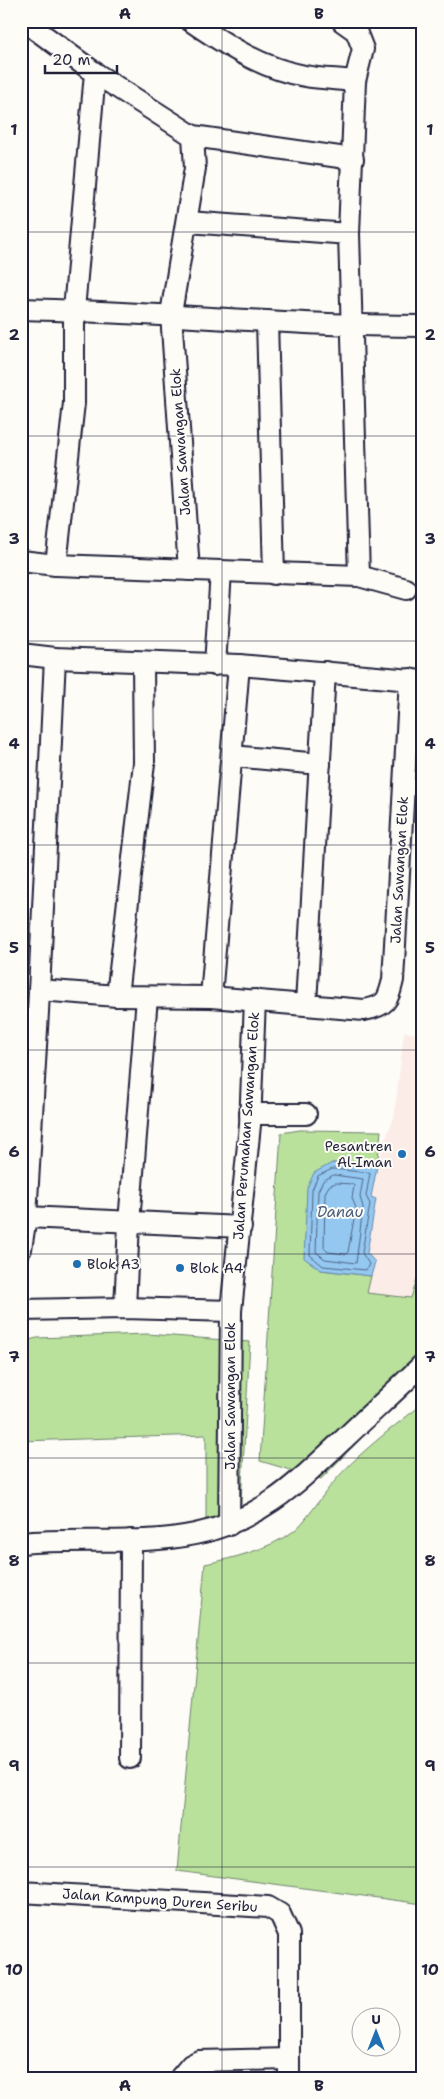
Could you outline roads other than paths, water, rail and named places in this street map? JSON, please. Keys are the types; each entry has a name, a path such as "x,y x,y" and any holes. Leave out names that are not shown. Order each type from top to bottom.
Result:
{"street":[{"path":"24,21 94,73 193,136 353,159"},
{"path":"191,21 218,39 259,61 282,70 305,76 355,81"},
{"path":"342,21 356,31 363,49 355,81 349,234 350,326 359,576"},
{"path":"56,565 74,403 74,310 94,73"},
{"name":"Jalan Sawangan Elok","path":"189,570 171,314 188,222 195,168 193,136"},
{"path":"188,222 349,234"},
{"path":"21,309 171,314 350,326 423,326"},
{"path":"267,321 274,574"},
{"path":"21,561 56,565 359,576 406,589"},
{"path":"215,665 221,571"},
{"name":"Jalan Sawangan Elok","path":"21,654 55,658 239,665 416,680 393,980 390,993 382,1006 364,1010 212,997 117,996 39,990"},
{"path":"21,1249 26,1217 30,1011 39,990 55,658"},
{"path":"117,996 144,763 143,662"},
{"path":"212,997 239,665"},
{"path":"306,1004 325,672"},
{"path":"232,756 320,764"},
{"path":"125,1308 128,1223 147,997"},
{"name":"Jalan Perumahan Sawangan Elok","path":"231,1311 241,1227 250,1114 255,1000"},
{"path":"250,1114 306,1114"},
{"path":"26,1217 241,1227"},
{"name":"Jalan Sawangan Elok","path":"21,1310 125,1308 231,1311 229,1526"},
{"path":"21,1543 131,1540 195,1534 229,1526 266,1507 287,1492 423,1364"},
{"path":"130,1758 131,1540"},
{"name":"Jalan Kampung Duren Seribu","path":"21,1892 268,1907 280,1914 289,1934 289,2068"},
{"path":"180,2078 191,2065 199,2061 289,2068"}],"water":[{"name":"Danau","path":"332,1163 377,1167 371,1197 376,1199 367,1253 375,1262 371,1276 321,1270 304,1258 307,1188 314,1173"}],"place":[{"name":"Pesantren Al-Iman","path":"402,1154"},
{"name":"Blok A3","path":"77,1264"},
{"name":"Blok A4","path":"180,1268"}]}
